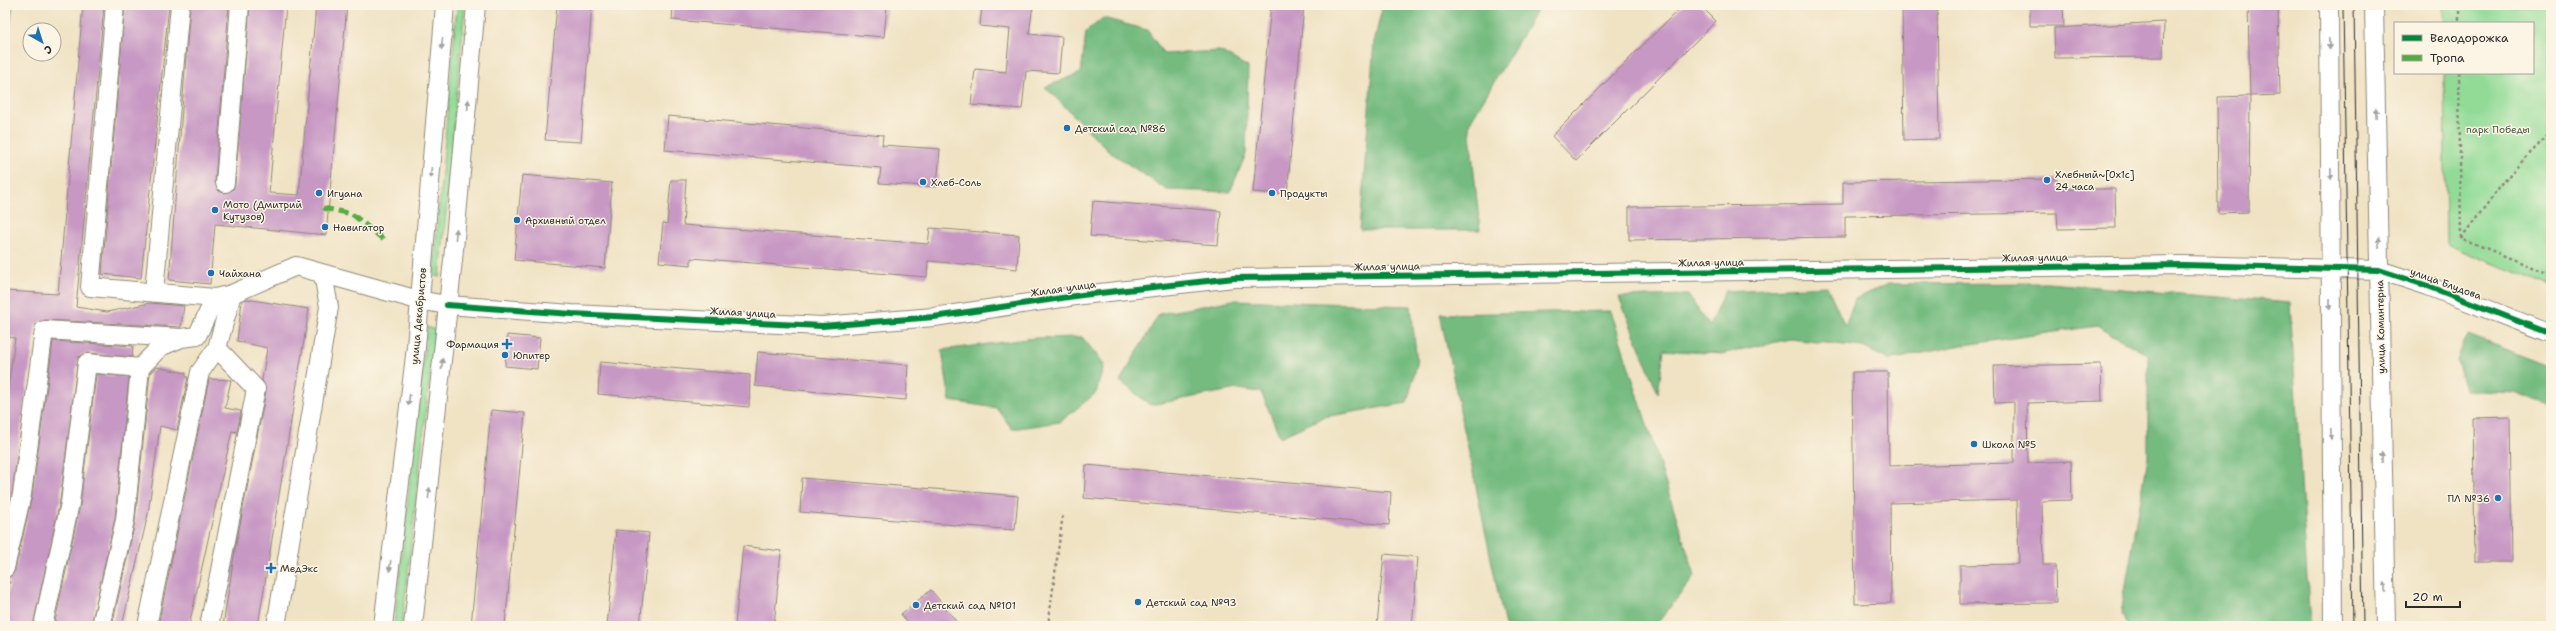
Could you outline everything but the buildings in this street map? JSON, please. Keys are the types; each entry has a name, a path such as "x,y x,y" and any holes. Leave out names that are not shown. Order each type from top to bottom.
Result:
{"street":[{"path":"116,5 90,287 223,296"},
{"path":"154,292 180,5"},
{"path":"225,183 240,5"},
{"name":"улица Декабристов","path":"383,626 414,362 418,300 445,5"},
{"path":"413,626 440,389 447,305 464,153 476,5"},
{"path":"2329,5 2333,626"},
{"name":"улица Коминтерна","path":"2374,5 2386,626"},
{"name":"Жилая улица","path":"223,296 296,266 418,300 447,305 572,314 822,326 934,317 1082,295 1234,278 2184,265 2331,269"},
{"name":"улица Блудова","path":"2331,269 2379,270 2428,286 2551,334"},
{"path":"276,626 329,307 323,274"},
{"path":"5,568 22,494 44,330 181,338 197,336 223,296"},
{"path":"147,626 200,372 217,348 223,296"},
{"path":"101,626 125,520 140,368 160,347 181,338"},
{"path":"210,626 256,389 217,348"},
{"path":"42,626 70,502 87,363 140,368"}],"path":[{"path":"2459,5 2459,22"},
{"path":"2459,74 2461,238"},
{"path":"2461,238 2511,173 2551,132"},
{"path":"2461,238 2551,275"},
{"path":"1048,626 1063,514"}],"green space":[{"path":"5,5 13,5 5,60"},
{"path":"457,5 465,5 440,277 433,275"},
{"path":"1383,5 1540,5 1469,124 1480,230 1360,230 1374,42"},
{"name":"парк Победы","path":"2444,5 2551,5 2551,287 2446,244 2444,74 2534,74 2534,22 2444,22"},
{"path":"1103,18 1147,30 1164,54 1220,51 1248,67 1246,154 1230,192 1167,190 1110,152 1045,87 1081,73 1086,32"},
{"path":"2048,283 2290,303 2310,626 2128,626 2121,613 2148,458 2148,355 2097,326 1957,346 1889,360 1863,347 1790,339 1721,354 1664,350 1658,393 1619,297 1688,295 1709,326 1725,291 1827,286 1845,326 1855,299 1888,284"},
{"path":"1233,300 1411,306 1417,364 1407,403 1324,417 1280,437 1261,392 1237,389 1150,405 1120,381 1159,314"},
{"path":"1611,311 1695,576 1655,626 1505,626 1440,314"},
{"path":"427,327 435,330 402,626 394,626"},
{"path":"2468,335 2551,367 2551,406 2514,393 2465,390 2457,360"},
{"path":"1082,337 1104,364 1096,393 1060,422 1012,429 997,408 950,401 942,350 1035,338"}],"tram line":[{"path":"2343,5 2353,626"},
{"path":"2354,5 2363,626"}],"marked path":[{"path":"323,208 352,214 384,240"}],"cycle path":[{"path":"447,305 572,314 822,326 934,317 1082,295 1234,278 2183,265 2379,270 2428,286 2551,334"}],"place":[{"name":"Детский сад №86","path":"1067,128"},
{"name":"Хлебный~[0x1c] 24 часа","path":"2047,180"},
{"name":"Хлеб-Соль","path":"923,182"},
{"name":"Игуана","path":"319,193"},
{"name":"Продукты","path":"1272,193"},
{"name":"Мото (Дмитрий Кутузов)","path":"215,210"},
{"name":"Архивный отдел","path":"517,220"},
{"name":"Навигатор","path":"325,227"},
{"name":"Чайхана","path":"211,273"},
{"name":"Фармация","path":"507,344"},
{"name":"Юпитер","path":"505,355"},
{"name":"Школа №5","path":"1974,444"},
{"name":"ПЛ №36","path":"2498,498"},
{"name":"МедЭкс","path":"271,568"},
{"name":"Детский сад №93","path":"1138,602"},
{"name":"Детский сад №101","path":"916,605"}]}
